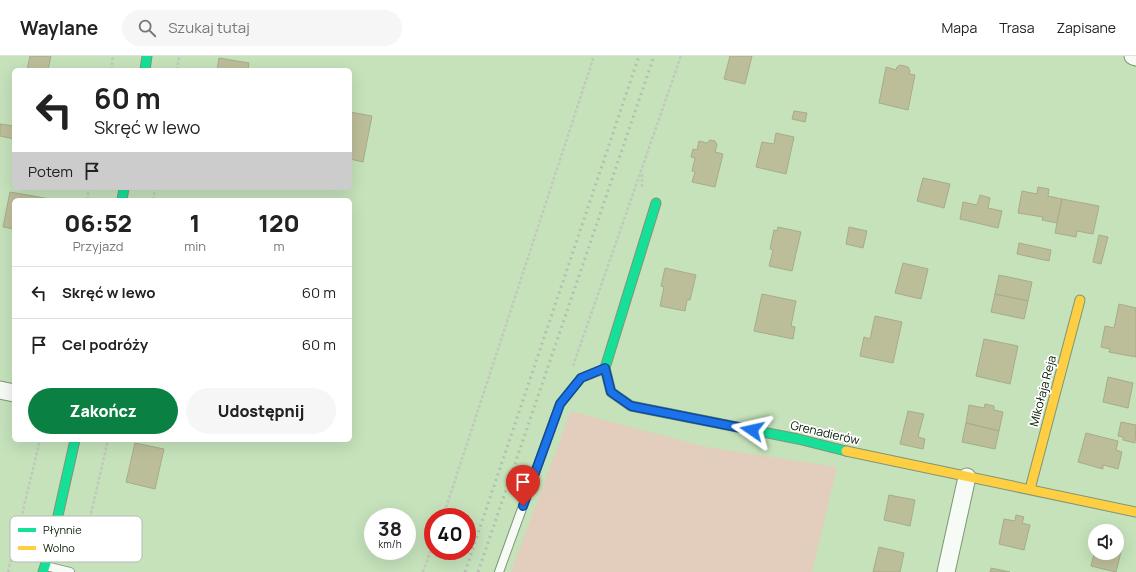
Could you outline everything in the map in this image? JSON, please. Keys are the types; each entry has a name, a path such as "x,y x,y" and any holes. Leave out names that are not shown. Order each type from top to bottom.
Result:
{"street":[{"path":"145,68 147,56"},
{"path":"605,368 656,203"},
{"name":"Mikołaja Reja","path":"1030,489 1080,300"},
{"name":"Grenadierów","path":"605,368 611,392 631,406 798,439 841,450 1136,512"},
{"path":"0,390 12,393"},
{"path":"57,516 75,442"},
{"path":"946,572 967,477"}],"lane":[{"path":"499,572 560,404 581,378 605,368"},
{"path":"44,569 70,572"}],"path":[{"path":"111,68 113,56"},
{"path":"177,68 179,56"},
{"path":"445,508 594,56"},
{"path":"573,367 681,56"},
{"path":"22,516 40,442"},
{"path":"90,516 108,442"},
{"path":"423,572 427,560"},
{"path":"8,572 10,562"}],"shaded area":[{"path":"571,411 706,447 837,467 812,572 511,572"}],"building":[{"path":"30,56 51,56 48,68 27,68"},
{"path":"730,56 752,56 745,84 724,79"},
{"path":"219,58 249,63 248,68 217,68"},
{"path":"900,65 908,67 910,71 909,74 915,75 908,110 879,103 886,67 896,70"},
{"path":"794,111 807,113 805,122 792,119"},
{"path":"352,112 372,116 363,162 352,159"},
{"path":"0,124 12,126 12,139 0,136"},
{"path":"776,133 794,137 786,174 756,167 762,142 774,144"},
{"path":"710,140 715,141 717,145 715,152 723,154 715,187 692,182 695,172 692,171 695,158 691,157 693,149 697,150 699,141 707,143"},
{"path":"923,178 950,184 944,208 917,201"},
{"path":"1038,187 1049,189 1048,196 1062,199 1057,223 1042,220 1043,217 1018,213 1022,191 1037,194"},
{"path":"10,192 44,198 12,198 12,229 3,227"},
{"path":"980,195 990,198 988,208 1002,211 998,228 960,219 963,202 977,205"},
{"path":"1062,199 1099,206 1093,234 1077,231 1076,237 1055,233"},
{"path":"778,227 801,232 792,271 769,266 773,250 770,249 774,230 777,231"},
{"path":"849,227 867,231 863,248 846,244"},
{"path":"1099,235 1108,237 1101,264 1093,262"},
{"path":"1019,243 1051,250 1049,261 1017,254"},
{"path":"903,263 928,269 921,299 895,293"},
{"path":"665,268 696,275 690,300 687,300 685,311 660,306 664,287 661,286"},
{"path":"999,275 1032,282 1028,301 995,294"},
{"path":"762,294 796,301 791,326 795,327 793,339 754,331"},
{"path":"995,294 1028,301 1024,319 991,312"},
{"path":"1119,304 1136,308 1136,357 1109,352 1110,349 1101,347 1105,326 1114,328"},
{"path":"875,316 902,322 893,363 860,356 864,337 870,339"},
{"path":"984,339 1018,346 1010,384 976,376"},
{"path":"1108,377 1133,383 1128,408 1103,402"},
{"path":"985,404 994,406 994,410 1003,412 999,431 966,423 969,405 984,408"},
{"path":"908,411 924,414 918,437 925,439 923,449 900,444"},
{"path":"1121,422 1136,425 1135,443 1123,440 1123,437 1118,436"},
{"path":"966,423 999,431 995,449 962,442"},
{"path":"1086,433 1118,441 1116,450 1122,452 1118,469 1103,465 1103,469 1078,462"},
{"path":"135,443 164,449 155,489 126,482"},
{"path":"889,495 915,500 910,526 884,520"},
{"path":"1016,515 1024,517 1022,523 1030,525 1024,550 999,544 1004,519 1015,521"},
{"path":"879,547 904,553 900,572 873,572"},
{"path":"1092,560 1119,560 1116,572 1091,566"},
{"path":"991,568 1010,572 990,572"}],"railway":[{"path":"465,572 639,56"},
{"path":"478,572 654,56"}],"traffic: fast":[{"path":"145,68 147,56"},
{"path":"122,198 124,190"},
{"path":"656,203 605,368 611,392 631,406 798,439 846,451"},
{"path":"58,516 75,442"},
{"path":"43,572 46,562"}],"traffic: slow":[{"path":"1030,489 1080,300"},
{"path":"846,451 1136,512"}],"route":[{"path":"523,506 560,404 581,378 605,368 611,392 631,406 752,430"}]}
